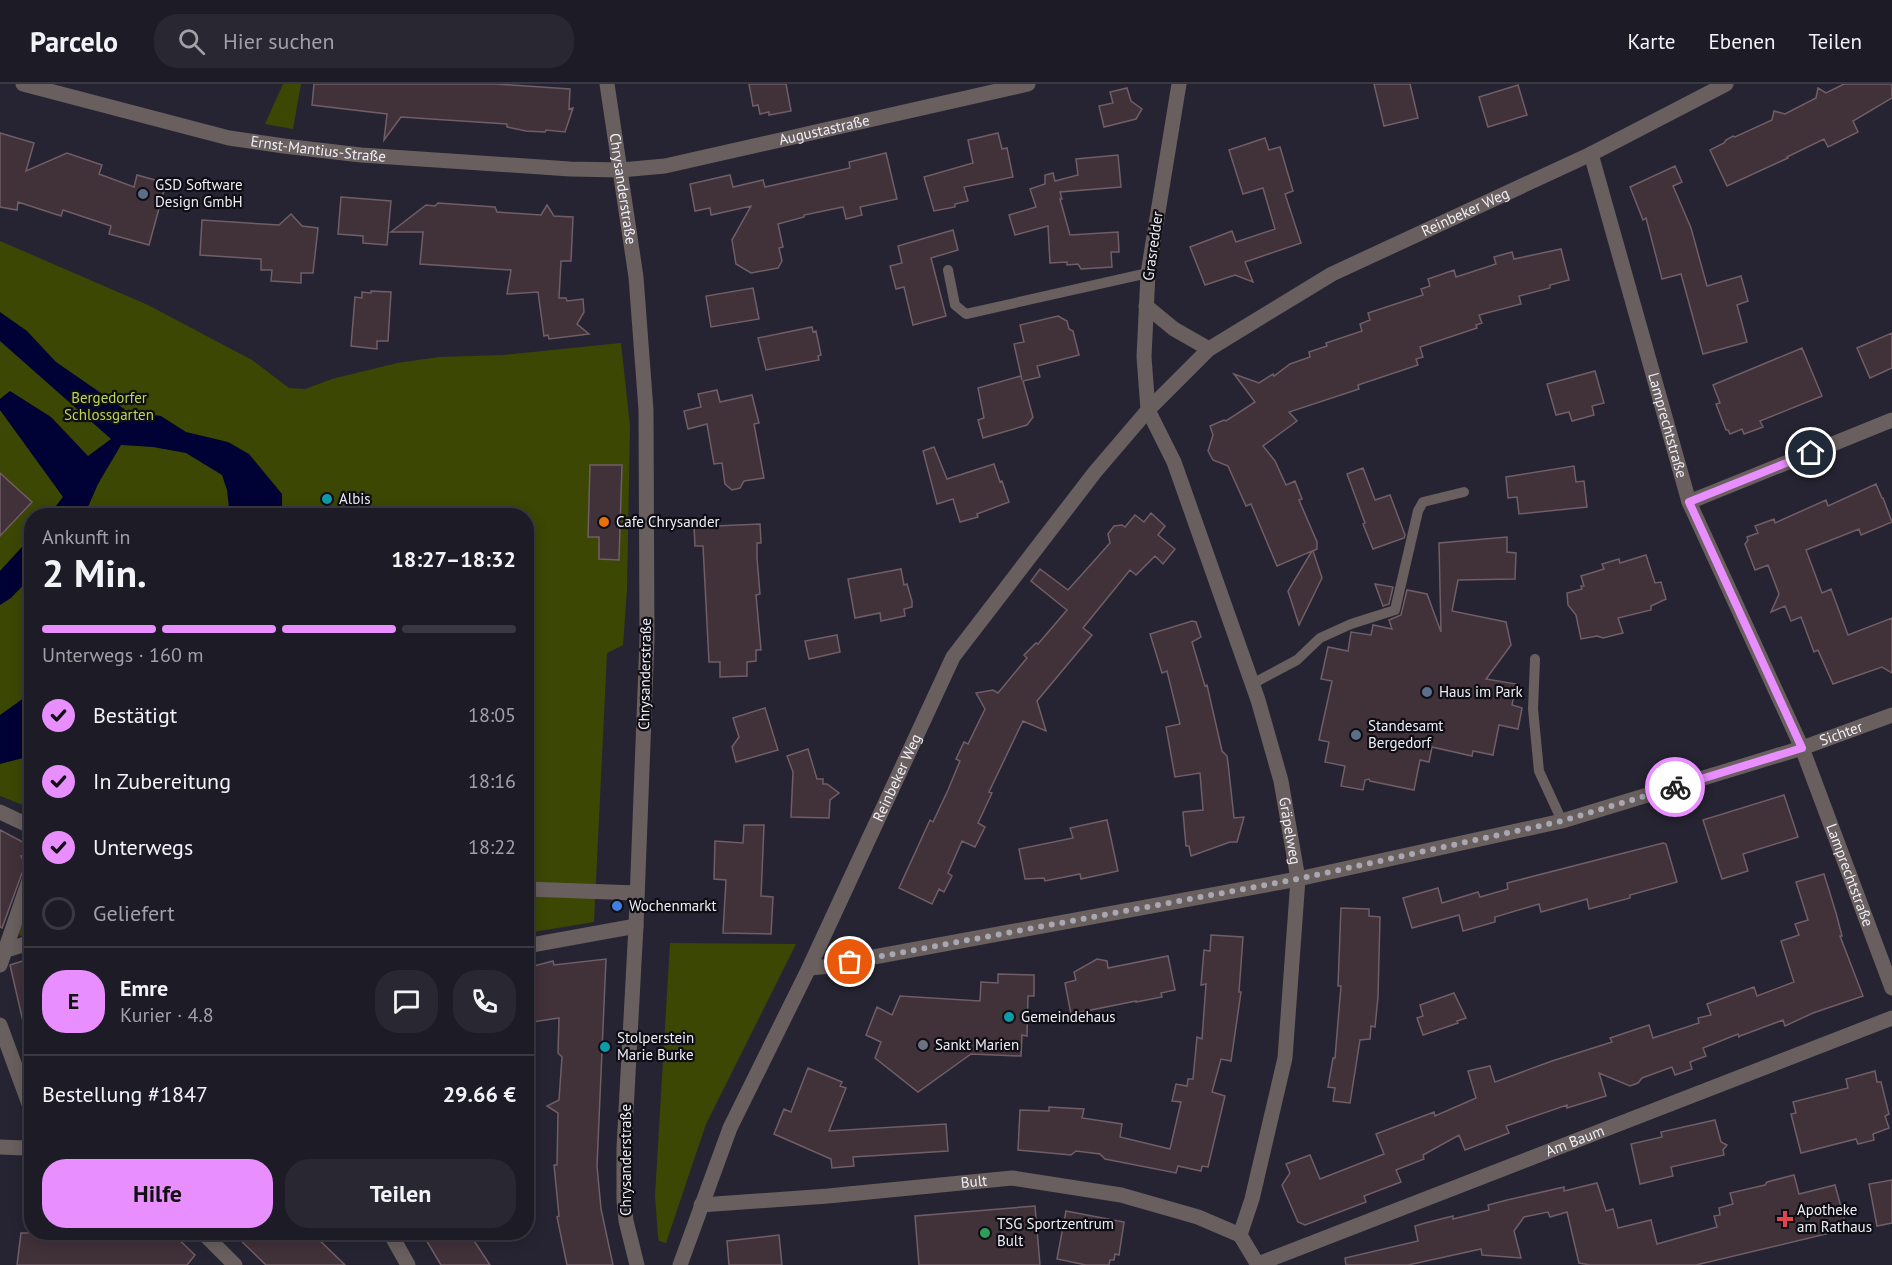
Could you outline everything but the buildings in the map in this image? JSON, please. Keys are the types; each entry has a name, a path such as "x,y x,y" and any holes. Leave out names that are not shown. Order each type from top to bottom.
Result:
{"street":[{"name":"Ernst-Mantius-Straße","path":"23,84 229,138 361,155 570,169 621,170"},
{"name":"Chrysanderstraße","path":"607,84 636,277 646,410 646,639 636,926 624,1148 626,1221 637,1265"},
{"name":"Augustastraße","path":"621,170 665,166 1028,84"},
{"name":"Grasredder","path":"1148,410 1144,357 1148,273 1179,84"},
{"name":"Reinbeker Weg","path":"680,1265 730,1128 809,968 953,657 1095,472 1148,410 1209,349 1332,274 1591,154 1726,84"},
{"name":"Lamprechtstraße","path":"1591,154 1689,502 1802,748 1892,988"},
{"path":"1146,306 1174,329 1209,349"},
{"name":"Gräpelweg","path":"1148,410 1174,462 1252,684 1281,781 1298,879 1285,1058 1252,1199 1240,1235"},
{"path":"1689,502 1892,420"},
{"name":"Sichter","path":"809,968 833,966 1298,879 1562,821 1802,748 1892,715"},
{"path":"0,812 24,822"},
{"path":"534,889 637,893"},
{"path":"2,958 24,895"},
{"path":"534,945 636,926"},
{"path":"2,958 24,946"},
{"name":"Am Baum","path":"1258,1265 1892,1018"},
{"path":"0,1025 24,1090"},
{"path":"0,1147 24,1148"},
{"name":"Bult","path":"701,1204 828,1196 1012,1178 1121,1195 1198,1217 1240,1235"},
{"path":"1240,1235 1258,1265"},
{"path":"210,1240 235,1265"},
{"path":"394,1240 408,1265"}],"lane":[{"path":"948,270 955,305 966,314 1148,273"},
{"path":"1252,684 1297,660 1320,638 1351,624 1395,610 1418,511 1423,502 1464,492"},
{"path":"1534,659 1533,710 1539,771 1562,821"}],"green space":[{"path":"283,84 301,84 293,129 265,124"},
{"name":"Bergedorfer Schlossgarten","path":"0,241 148,305 252,360 289,388 305,389 332,379 397,363 439,357 503,355 621,343 630,426 627,589 623,645 607,653 594,922 534,932 534,508 26,508 32,502 0,473"},
{"name":"Bergedorfer Schlossgarten","path":"24,510 24,805 0,796 0,536"},
{"path":"24,907 24,936 20,936 17,928"},
{"path":"670,943 796,944 706,1124 666,1243 659,1241 655,1196"}],"shaded area":[{"path":"0,312 27,331 56,362 127,411 161,416 186,432 228,442 249,454 282,494 282,508 229,508 222,475 186,453 153,447 121,445 98,484 88,508 54,508 63,497 0,410 0,399 10,391 51,417 88,456 111,439 0,341"},
{"path":"24,545 24,584 11,598 0,605 0,571"},
{"path":"24,698 24,758 0,764 0,715"}],"way so far":[{"path":"850,962 1298,879 1562,821 1675,787"}],"place":[{"name":"GSD Software Design GmbH","path":"143,194"},
{"name":"Albis","path":"327,499"},
{"name":"Cafe Chrysander","path":"604,522"},
{"name":"Haus im Park","path":"1427,692"},
{"name":"Standesamt Bergedorf","path":"1356,735"},
{"name":"Wochenmarkt","path":"617,906"},
{"name":"Gemeindehaus","path":"1009,1017"},
{"name":"Sankt Marien","path":"923,1045"},
{"name":"Stolperstein Marie Burke","path":"605,1047"},
{"name":"Apotheke am Rathaus","path":"1785,1219"},
{"name":"TSG Sportzentrum Bult","path":"985,1233"}],"route":[{"path":"1675,787 1802,748 1689,502 1811,453"}]}
